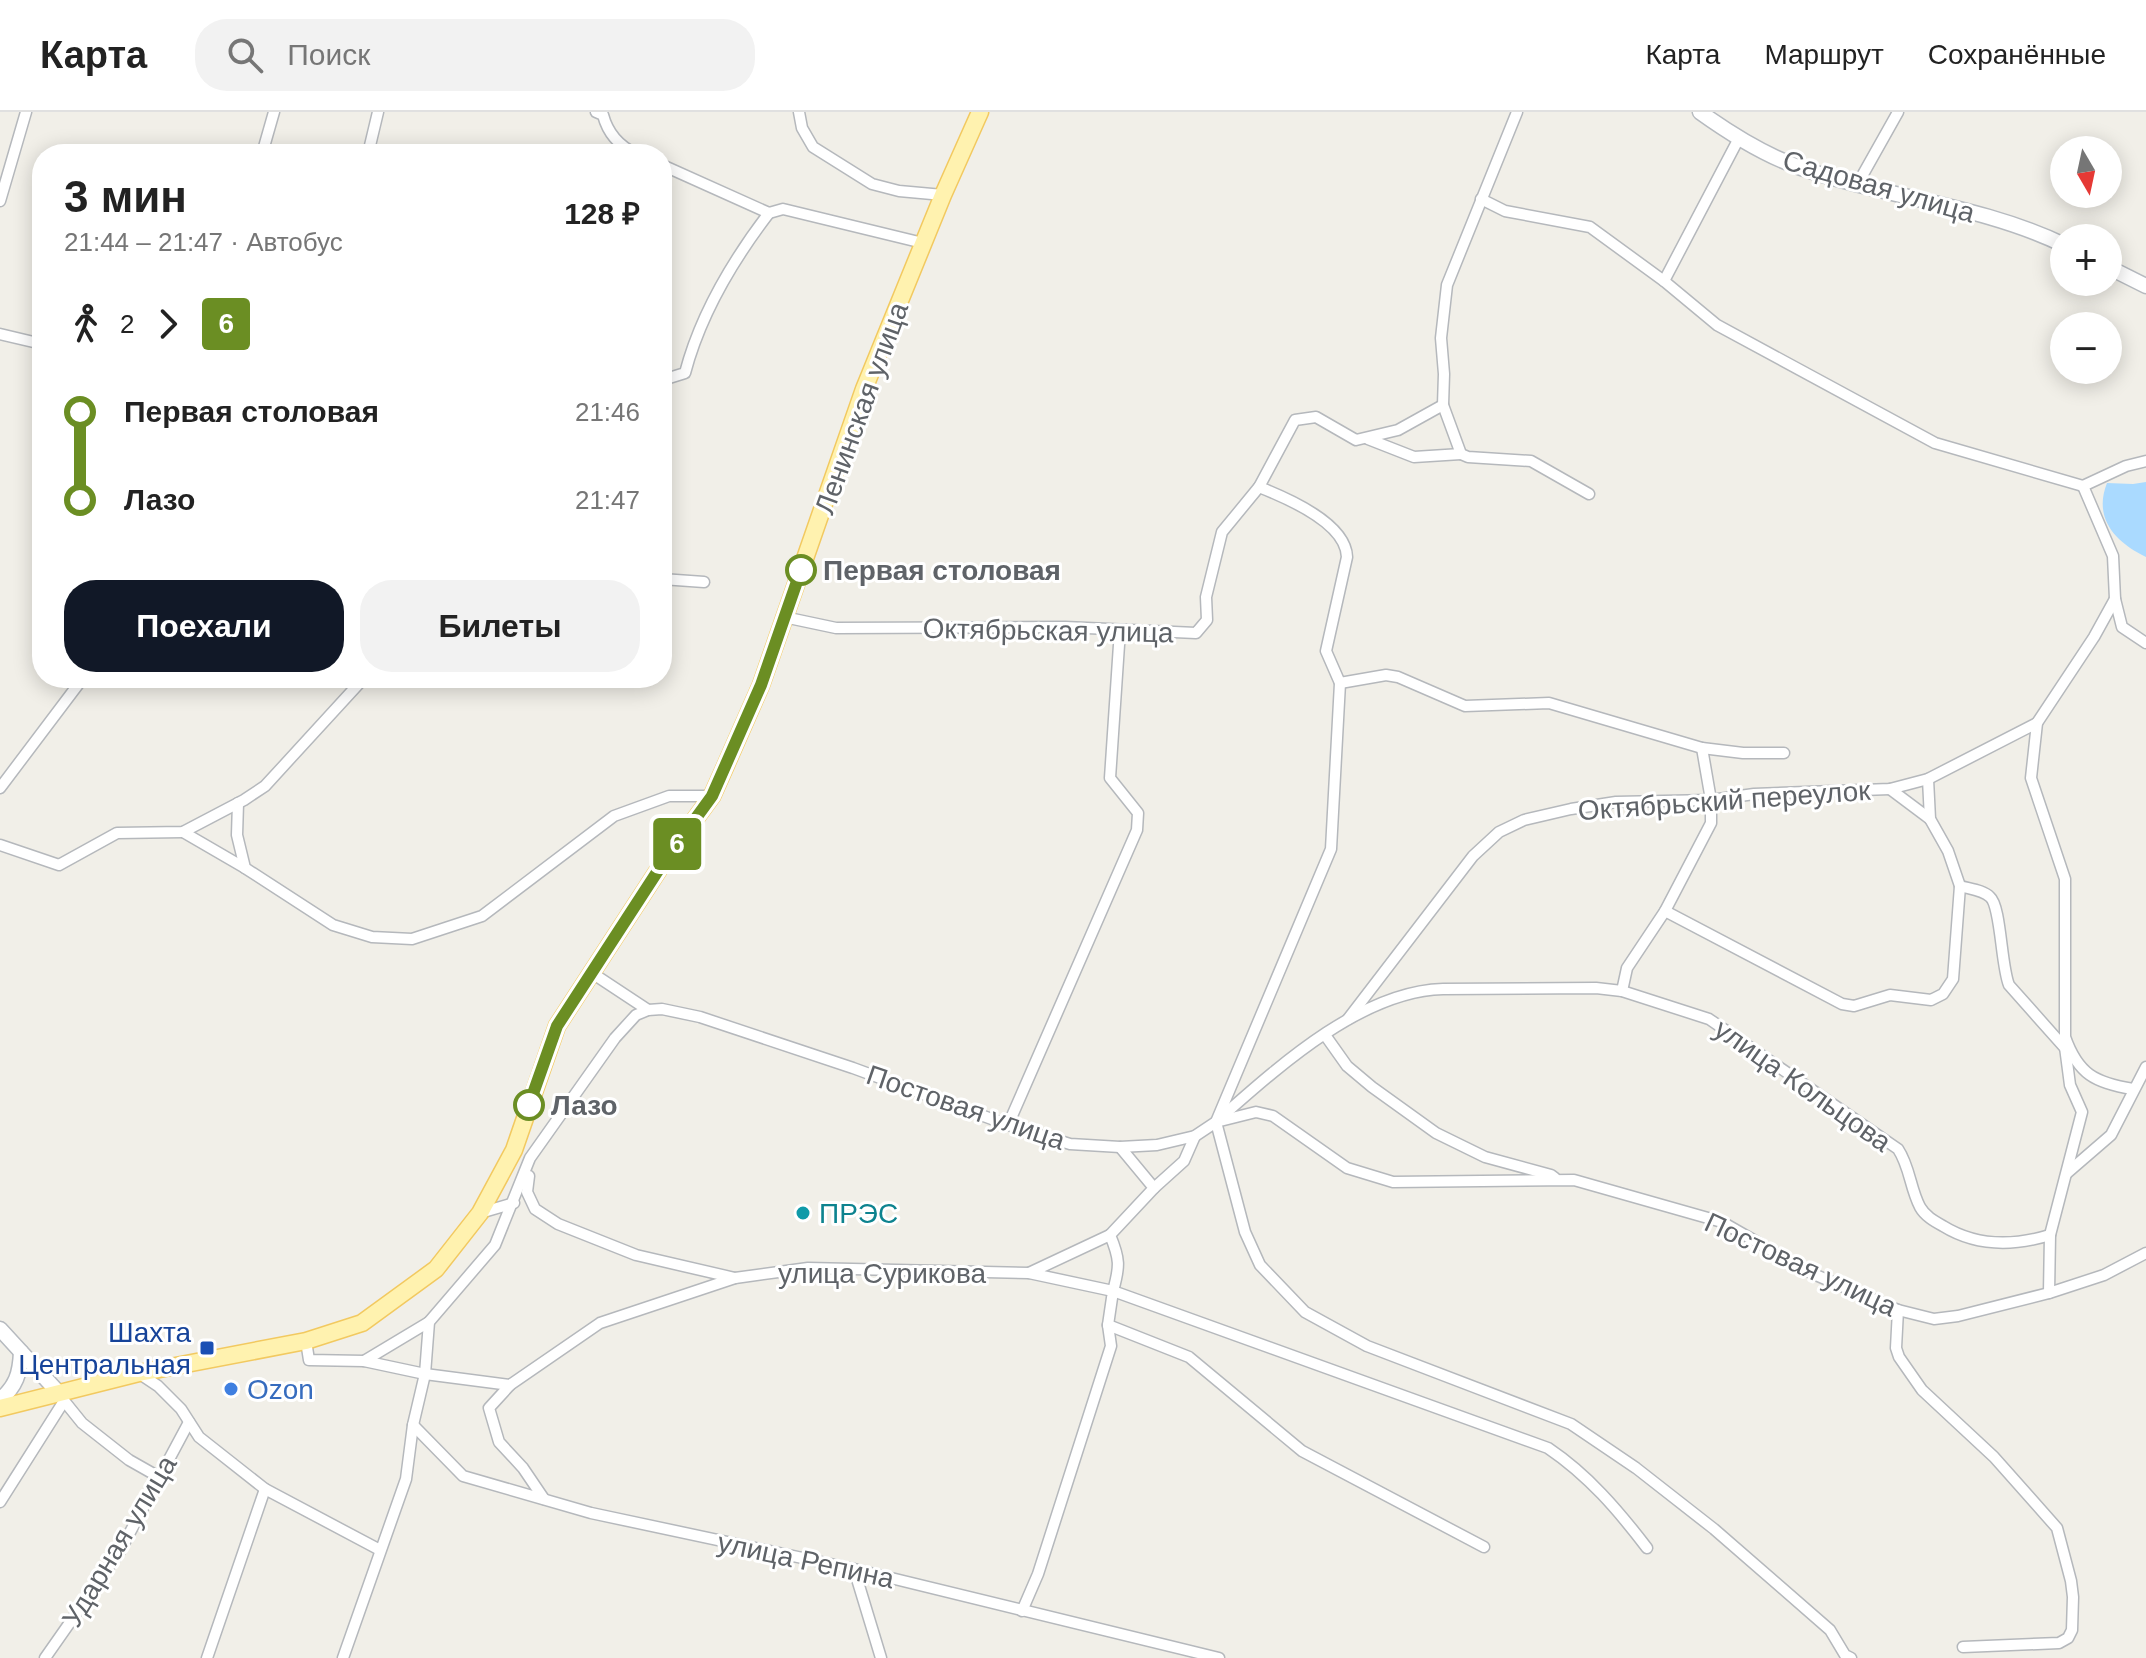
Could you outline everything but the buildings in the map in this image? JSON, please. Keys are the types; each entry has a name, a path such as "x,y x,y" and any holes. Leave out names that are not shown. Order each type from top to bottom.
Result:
{"main road":[{"name":"Ленинская улица","path":"0,1408 61,1396 139,1373 306,1341 362,1323 436,1269 480,1213 514,1150 557,1026 661,866 712,796 761,685 864,389 980,112"}],"street":[{"path":"0,201 26,112"},
{"path":"265,144 274,112"},
{"path":"370,144 378,112"},
{"path":"799,112 802,128 813,147 872,184 899,191 943,195"},
{"path":"1461,454 1443,405 1441,338 1447,285 1517,112"},
{"name":"Садовая улица","path":"1700,112 1738,140 1797,167 2019,225 2050,239"},
{"path":"1857,185 1898,112"},
{"path":"601,113 612,136 621,144"},
{"path":"1664,281 1738,140"},
{"path":"672,169 769,213"},
{"path":"1481,199 1505,211 1590,227 1664,281 1717,325 1935,443 2083,486 2126,466 2146,461"},
{"path":"672,377 685,373 704,321 720,289 769,213 783,209 923,243"},
{"path":"2122,274 2146,286"},
{"path":"0,334 32,342"},
{"path":"1368,439 1398,430 1443,405"},
{"name":"Октябрьская улица","path":"784,617 836,628 1065,627 1196,633 1207,620 1206,597 1222,532 1259,487 1295,420 1316,417 1356,440 1368,439"},
{"path":"1368,439 1414,457 1461,454 1531,461 1589,494"},
{"path":"2083,486 2113,556 2115,599 2122,627 2146,643"},
{"path":"1259,487 1286,497 1327,524 1347,546 1326,651 1340,683 1331,849 1216,1122 1245,1232 1260,1265 1305,1312 1367,1346 1571,1424 1636,1468 1714,1529 1830,1630 1845,1655 1851,1658"},
{"path":"672,580 704,582"},
{"path":"2049,1293 2050,1235 2082,1112 2070,1085 2065,1043 2065,879 2031,778 2037,723 2094,637 2115,599"},
{"path":"1008,1125 1137,830 1138,813 1110,778 1120,630"},
{"path":"1340,683 1386,675 1398,677 1465,706 1549,703 1702,748 1743,753 1784,753"},
{"path":"0,788 75,688"},
{"path":"0,845 59,865 117,833 183,832 265,786 355,688"},
{"name":"Октябрьский переулок","path":"1348,1020 1473,856 1499,832 1524,820 1616,802 1711,800 1754,794 1890,789 1928,779 2037,723"},
{"path":"1622,991 1627,968 1665,911 1711,823 1711,800 1702,748"},
{"path":"1928,779 1930,819"},
{"path":"1665,911 1842,1004 1854,1006 1890,995 1931,1000 1943,994 1953,979 1960,886 1948,851 1930,819 1890,789"},
{"path":"183,832 333,925 372,937 412,939 482,916 614,816 669,796 712,796"},
{"path":"238,803 237,835 245,868"},
{"path":"1960,886 1984,892 1995,903 2004,973 2009,985 2065,1043 2087,1075 2112,1086 2133,1089"},
{"path":"592,973 648,1010"},
{"name":"улица Кольцова","path":"1216,1122 1282,1064 1348,1020 1420,990 1596,988 1622,991 1709,1019 1898,1149 1907,1163 1921,1209 1948,1229 1994,1244 2050,1235"},
{"name":"Постовая улица","path":"648,1010 662,1009 700,1017 1070,1144 1120,1147 1157,1145 1195,1136 1216,1122 1256,1112 1273,1116 1347,1168 1393,1182 1574,1180 1722,1222 1811,1273 1898,1310 1934,1319 2049,1293 2104,1275 2146,1253"},
{"path":"364,1361 429,1322 495,1245 530,1158 615,1038 636,1015 648,1010"},
{"name":"Постовая улица","path":"1325,1035 1355,1073 1436,1133 1485,1157 1551,1175 1555,1180"},
{"path":"2066,1174 2111,1135 2146,1067"},
{"path":"1029,1273 1110,1235 1184,1161 1195,1136"},
{"path":"1120,1147 1154,1188"},
{"path":"514,1150 530,1158"},
{"name":"улица Сурикова","path":"530,1158 527,1192 535,1209 558,1224 636,1255 735,1278"},
{"path":"480,1213 514,1203"},
{"path":"1022,1611 1038,1574 1111,1346 1108,1325 1120,1268 1118,1253 1110,1235"},
{"name":"улица Сурикова","path":"510,1385 600,1323 735,1278 808,1268 1029,1273 1113,1291 1548,1448 1576,1467 1619,1512 1647,1548"},
{"path":"1898,1310 1896,1339 1899,1357 1922,1390 1994,1457 2052,1521 2057,1528 2071,1581 2072,1630 2068,1638 2059,1643 1963,1647"},
{"path":"343,1658 406,1479 413,1425 425,1374 429,1322"},
{"path":"1108,1325 1189,1357 1302,1451 1484,1547"},
{"path":"0,1329 82,1423 129,1460 159,1477"},
{"path":"306,1341 309,1360 364,1361 425,1374 510,1385"},
{"path":"0,1400 19,1376 21,1352"},
{"path":"139,1373 158,1386 181,1409 199,1437 265,1489 380,1550"},
{"path":"510,1385 489,1408 499,1442 523,1468 544,1499"},
{"path":"0,1502 61,1396"},
{"name":"Ударная улица","path":"45,1658 120,1551 189,1422"},
{"name":"улица Репина","path":"413,1425 463,1476 605,1516 854,1569 1219,1658"},
{"path":"207,1658 265,1489"},
{"path":"854,1569 881,1658"}],"water":[{"path":"2146,482 2146,557 2125,544 2110,528 2105,518 2103,496 2107,483"}],"bus line":[{"name":"6","path":"529,1105 557,1026 661,866 712,796 761,685 801,570"}],"place":[{"name":"Первая столовая","path":"801,570"},
{"name":"Лазо","path":"529,1105"},
{"name":"ПРЭС","path":"803,1213"},
{"name":"Шахта Центральная","path":"207,1348"},
{"name":"Ozon","path":"231,1389"}]}
